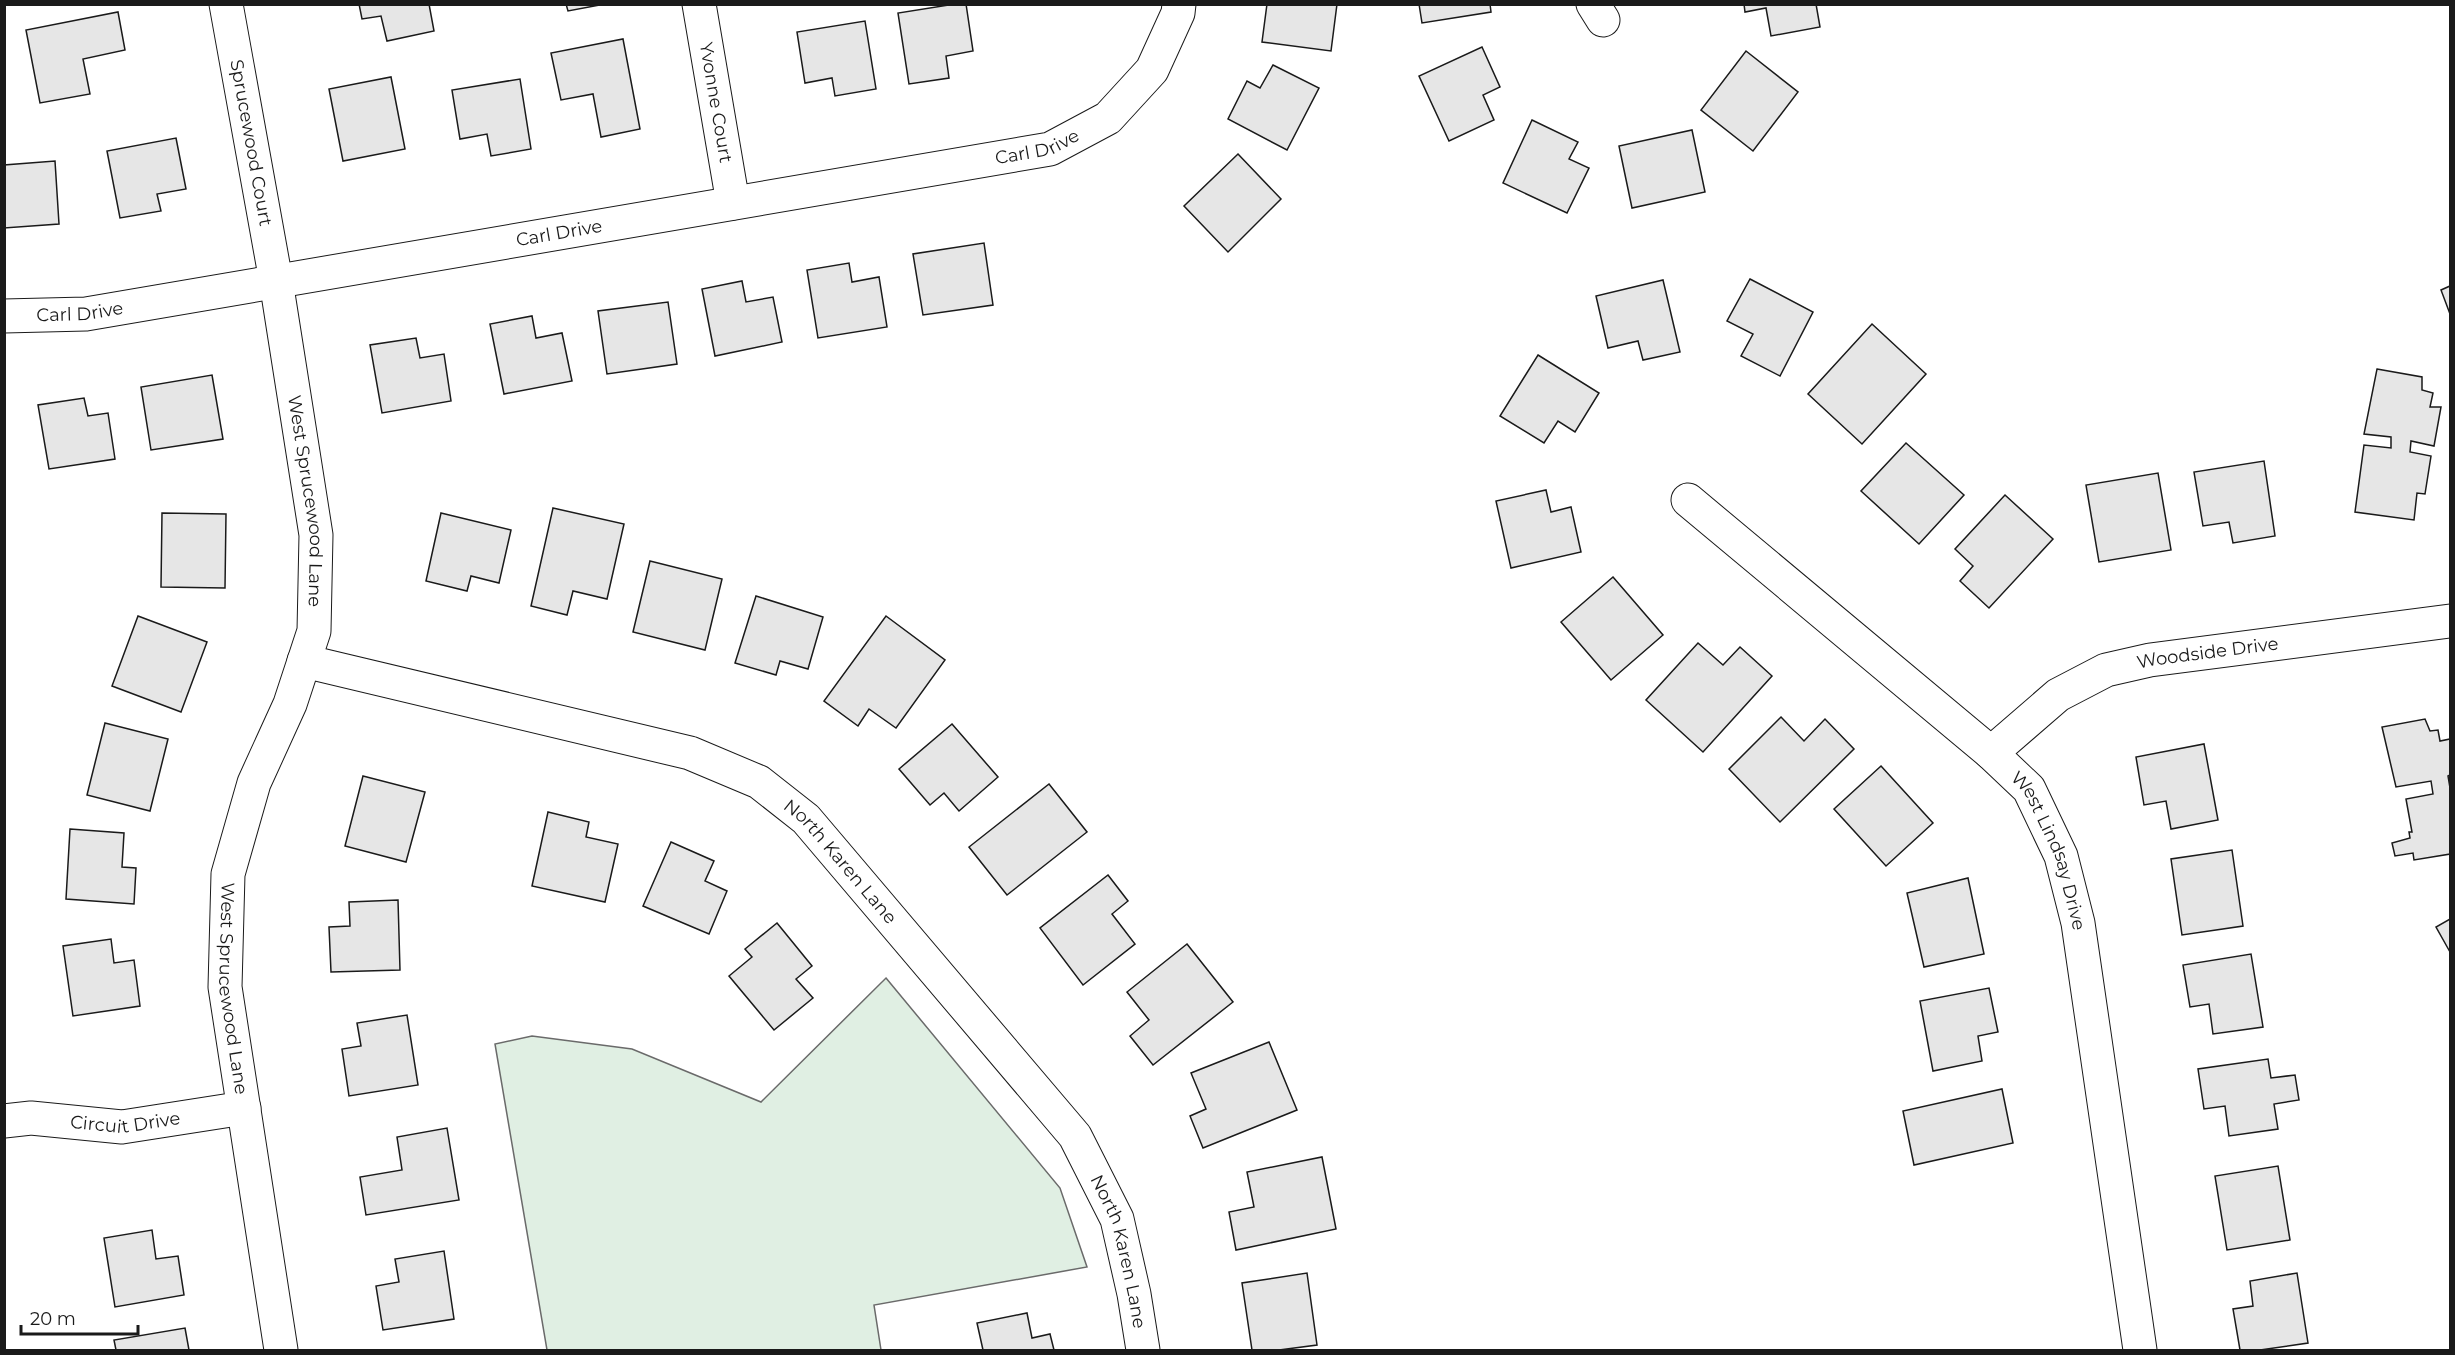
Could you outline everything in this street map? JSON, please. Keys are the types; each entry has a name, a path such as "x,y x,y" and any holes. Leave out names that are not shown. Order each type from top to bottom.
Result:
{"street":[{"name":"Sprucewood Court","path":"226,4 276,281"},
{"name":"Yvonne Court","path":"699,4 733,203"},
{"name":"Carl Drive","path":"4,316 86,314 1050,149 1108,118 1152,70 1178,13 1179,4"},
{"name":"West Sprucewood Lane","path":"276,281 316,536 314,631 290,704 254,783 228,874 225,987 281,1350"},
{"name":"West Lindsay Drive","path":"1688,500 1991,753 2029,789 2061,856 2078,923 2140,1350"},
{"name":"Woodside Drive","path":"1991,753 2058,695 2106,670 2150,660 2451,621"},
{"name":"North Karen Lane","path":"304,661 690,753 759,782 806,819 1075,1136 1117,1219 1134,1294 1143,1350"},
{"name":"Circuit Drive","path":"4,1121 31,1118 122,1127 244,1108"}],"green space":[{"path":"886,978 1060,1188 1087,1267 874,1305 881,1350 547,1350 495,1044 532,1036 632,1049 761,1102"}],"building":[{"path":"359,4 429,4 434,31 387,41 381,16 362,19"},
{"path":"566,4 605,4 568,11"},
{"path":"966,4 973,51 946,56 949,78 909,84 898,13"},
{"path":"1267,4 1337,4 1331,51 1262,42"},
{"path":"1419,4 1490,4 1491,12 1422,23"},
{"path":"1744,4 1816,4 1820,27 1771,36 1766,8 1745,12"},
{"path":"118,12 125,50 83,59 90,94 40,103 26,30"},
{"path":"865,21 876,89 835,96 832,78 805,83 797,32"},
{"path":"623,39 640,129 601,137 593,94 561,100 551,53"},
{"path":"1482,47 1500,87 1483,95 1494,120 1449,141 1419,76"},
{"path":"1746,51 1798,92 1753,151 1701,110"},
{"path":"1273,65 1319,88 1287,150 1228,119 1247,81 1260,88"},
{"path":"391,77 405,149 343,161 329,89"},
{"path":"520,79 531,149 491,156 487,134 460,139 452,90"},
{"path":"1532,120 1578,142 1569,159 1589,168 1567,213 1503,183"},
{"path":"1692,130 1705,192 1632,208 1619,146"},
{"path":"176,138 186,189 157,194 161,211 120,218 107,151"},
{"path":"1238,154 1281,199 1228,252 1184,206"},
{"path":"55,161 59,224 4,228 4,165"},
{"path":"984,243 993,305 923,315 913,254"},
{"path":"849,263 852,282 879,277 887,327 818,338 807,270"},
{"path":"1750,279 1813,312 1780,376 1741,356 1753,334 1727,321"},
{"path":"1663,280 1680,352 1643,360 1638,341 1608,348 1596,296"},
{"path":"742,281 746,302 773,297 782,342 715,356 702,289"},
{"path":"2450,286 2450,314 2441,290"},
{"path":"668,302 677,364 607,374 598,311"},
{"path":"532,316 536,338 562,333 572,381 504,394 490,324"},
{"path":"1872,324 1926,374 1862,444 1808,394"},
{"path":"416,338 420,358 444,354 451,401 382,413 370,345"},
{"path":"1538,355 1599,393 1575,432 1558,421 1544,443 1500,416"},
{"path":"2377,369 2422,377 2422,390 2433,393 2430,407 2441,407 2434,446 2411,441 2410,452 2431,456 2425,494 2417,493 2414,520 2355,512 2364,445 2391,448 2391,437 2364,434"},
{"path":"212,375 223,439 151,450 141,387"},
{"path":"84,398 88,416 108,413 115,459 49,469 38,405"},
{"path":"1906,443 1964,495 1919,544 1861,491"},
{"path":"2264,461 2275,536 2233,543 2229,522 2203,526 2194,472"},
{"path":"2158,473 2171,550 2099,562 2086,485"},
{"path":"1546,490 1551,512 1571,507 1581,552 1511,568 1496,501"},
{"path":"2005,495 2053,539 1989,608 1960,581 1973,566 1955,549"},
{"path":"553,508 624,524 607,599 573,591 567,615 531,606"},
{"path":"162,513 226,514 225,588 161,587"},
{"path":"441,513 511,530 499,583 471,576 467,591 426,581"},
{"path":"650,561 722,579 705,650 633,632"},
{"path":"1613,577 1663,635 1611,680 1561,622"},
{"path":"756,596 823,617 808,669 780,661 776,675 735,663"},
{"path":"138,616 207,642 181,712 112,686"},
{"path":"886,616 945,660 896,728 869,709 858,726 824,701"},
{"path":"1698,643 1723,665 1740,647 1772,676 1703,752 1646,700"},
{"path":"1781,717 1804,741 1825,719 1854,749 1780,822 1729,769"},
{"path":"2425,719 2430,731 2438,730 2440,741 2450,739 2450,775 2448,776 2450,854 2414,860 2413,853 2395,856 2392,843 2410,838 2409,832 2412,832 2406,799 2433,794 2431,781 2396,787 2382,727"},
{"path":"105,723 168,739 150,811 87,795"},
{"path":"952,724 998,777 959,811 944,793 930,805 899,769"},
{"path":"2204,744 2218,820 2171,829 2166,801 2144,805 2136,757"},
{"path":"1881,766 1933,823 1886,866 1834,809"},
{"path":"363,776 425,792 406,862 345,846"},
{"path":"1049,784 1087,832 1007,895 969,847"},
{"path":"548,812 589,822 586,837 618,844 605,902 532,886"},
{"path":"70,829 124,833 122,867 136,868 134,904 66,899"},
{"path":"671,842 714,861 705,881 727,891 709,934 643,906"},
{"path":"2232,850 2243,926 2182,935 2171,859"},
{"path":"1108,875 1128,901 1112,914 1135,944 1083,985 1040,928"},
{"path":"1968,878 1984,954 1924,967 1907,893"},
{"path":"398,900 400,970 331,972 329,927 350,926 349,902"},
{"path":"2450,919 2450,952 2436,927"},
{"path":"777,923 812,966 796,979 813,998 774,1030 729,976 752,957 745,949"},
{"path":"111,939 114,963 134,960 140,1006 73,1016 63,946"},
{"path":"1187,944 1233,1002 1153,1065 1130,1036 1149,1020 1127,992"},
{"path":"2251,954 2263,1027 2213,1034 2209,1004 2190,1007 2183,965"},
{"path":"1989,988 1998,1032 1978,1036 1982,1061 1933,1071 1920,1001"},
{"path":"407,1015 418,1085 349,1096 342,1049 361,1046 357,1023"},
{"path":"1269,1042 1297,1110 1203,1148 1190,1116 1206,1109 1191,1073"},
{"path":"2268,1059 2271,1078 2295,1075 2299,1100 2274,1104 2278,1129 2229,1136 2225,1106 2204,1109 2198,1069"},
{"path":"2002,1089 2013,1143 1914,1165 1903,1111"},
{"path":"447,1128 459,1200 366,1215 360,1177 402,1170 397,1137"},
{"path":"1322,1157 1336,1229 1236,1250 1229,1212 1254,1207 1247,1172"},
{"path":"2278,1166 2290,1240 2227,1250 2215,1176"},
{"path":"152,1230 156,1259 178,1256 184,1295 115,1307 104,1238"},
{"path":"444,1251 454,1319 383,1330 376,1286 399,1282 395,1259"},
{"path":"1307,1273 1317,1345 1279,1350 1252,1350 1242,1283"},
{"path":"2297,1273 2308,1343 2260,1350 2240,1350 2233,1309 2253,1306 2250,1281"},
{"path":"1027,1313 1032,1338 1050,1334 1054,1350 983,1350 977,1323"},
{"path":"185,1328 189,1350 116,1350 114,1340"}]}
